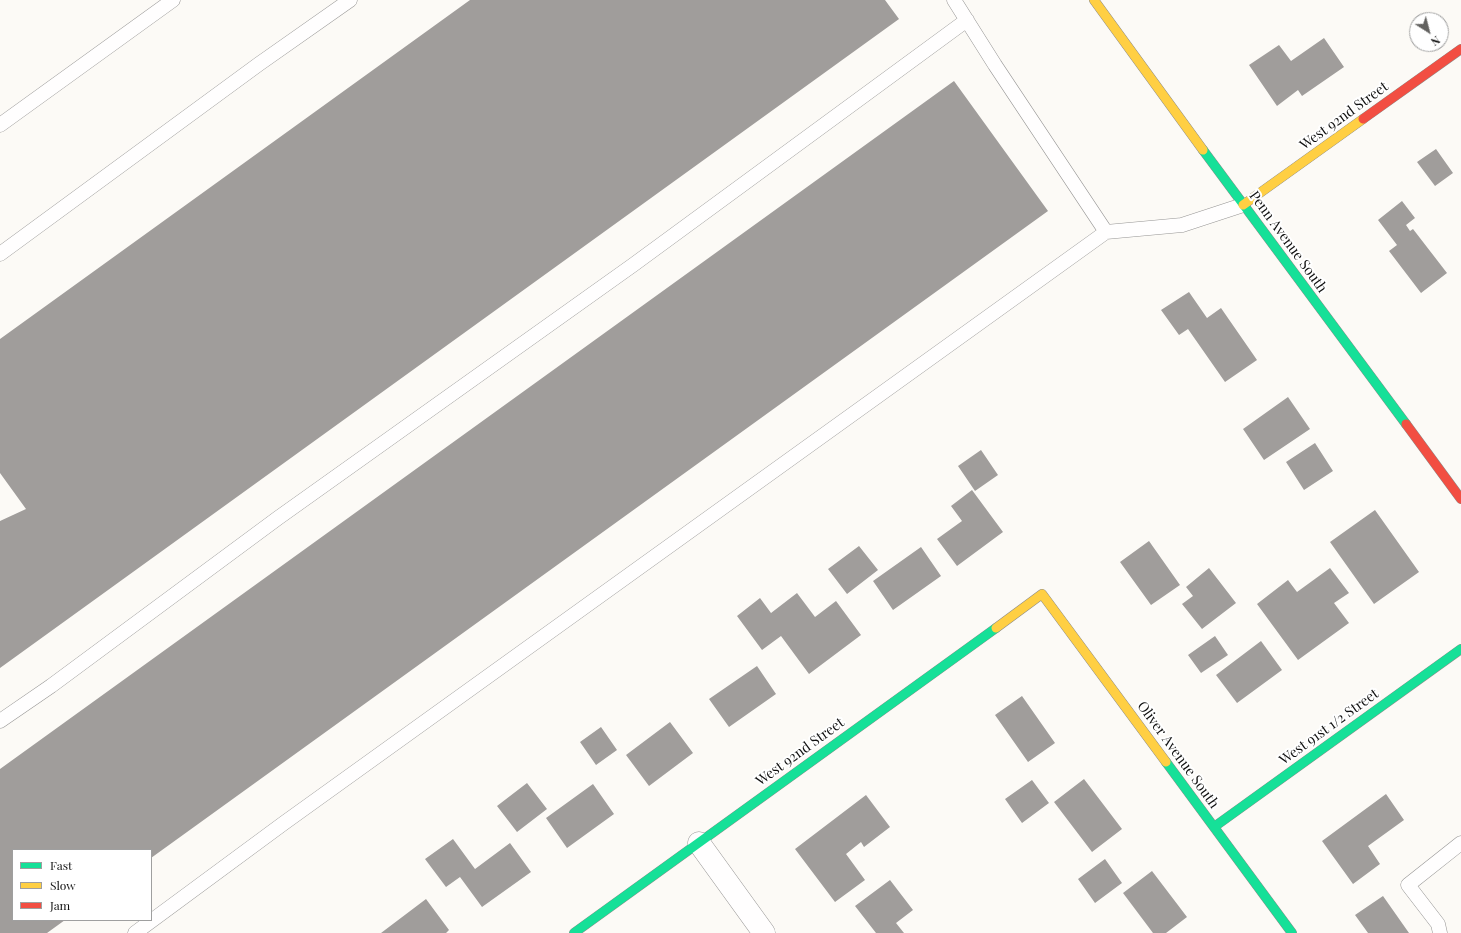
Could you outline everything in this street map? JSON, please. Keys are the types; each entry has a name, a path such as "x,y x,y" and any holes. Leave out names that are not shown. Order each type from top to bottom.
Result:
{"street":[{"name":"Penn Avenue South","path":"1094,0 1243,205 1461,499"},
{"name":"West 92nd Street","path":"1243,205 1461,50"},
{"name":"West 92nd Street","path":"574,933 1042,594"},
{"name":"Oliver Avenue South","path":"1042,594 1292,933"},
{"name":"West 91st 1/2 Street","path":"1214,827 1461,649"},
{"path":"699,843 764,933"}],"lane":[{"path":"0,125 173,0"},
{"path":"0,254 259,64 350,0"},
{"path":"954,0 1106,232"},
{"path":"0,721 51,686 278,518 632,265 967,20"},
{"path":"152,920 309,805 1106,232 1182,224 1243,205"},
{"path":"1440,933 1438,924 1408,885 1461,843"},
{"path":"134,933 150,921"}],"building":[{"path":"470,0 885,0 899,19 0,668 0,521 26,509 0,473 0,339"},
{"path":"1324,38 1344,67 1302,96 1298,90 1277,106 1249,65 1279,45 1291,61"},
{"path":"954,81 1048,211 152,857 152,849 12,849 12,921 64,921 47,933 0,933 0,769"},
{"path":"1436,149 1453,173 1435,186 1417,162"},
{"path":"1402,201 1415,218 1406,225 1410,231 1413,229 1447,273 1421,293 1389,251 1397,245 1378,220"},
{"path":"1189,292 1207,318 1221,308 1257,360 1225,382 1188,329 1179,335 1161,310"},
{"path":"1288,397 1310,429 1264,460 1243,429"},
{"path":"1315,443 1333,471 1304,490 1286,462"},
{"path":"981,450 998,475 975,491 958,466"},
{"path":"972,490 1003,532 957,566 937,539 962,521 951,506"},
{"path":"1375,510 1419,572 1374,604 1330,542"},
{"path":"1149,541 1180,585 1151,605 1120,562"},
{"path":"859,546 878,570 847,594 828,569"},
{"path":"921,547 941,576 893,610 873,581"},
{"path":"1209,568 1236,603 1202,629 1182,604 1193,596 1186,587"},
{"path":"1330,568 1349,593 1334,603 1349,623 1298,660 1257,604 1288,580 1297,592"},
{"path":"797,593 815,617 836,601 861,635 809,674 781,636 762,650 737,616 760,598 771,613"},
{"path":"1215,636 1228,655 1201,673 1188,655"},
{"path":"1261,641 1282,670 1237,703 1216,675"},
{"path":"757,666 776,694 729,727 709,699"},
{"path":"1022,696 1055,743 1028,762 995,715"},
{"path":"670,722 693,753 649,786 626,755"},
{"path":"601,727 617,750 596,765 580,742"},
{"path":"1084,779 1122,829 1092,852 1054,802"},
{"path":"1032,780 1049,803 1022,823 1005,799"},
{"path":"527,783 547,809 517,832 497,806"},
{"path":"593,784 614,814 567,848 546,818"},
{"path":"1386,794 1404,820 1368,846 1380,864 1353,884 1322,841"},
{"path":"866,795 890,827 864,847 861,842 846,854 865,880 835,902 795,849"},
{"path":"453,839 475,869 510,843 531,872 482,907 460,877 446,887 425,859"},
{"path":"1105,859 1122,883 1095,903 1078,879"},
{"path":"1152,871 1187,917 1166,933 1153,933 1123,893"},
{"path":"890,880 913,910 896,923 904,933 876,933 855,906"},
{"path":"1383,896 1409,933 1368,933 1355,915"},
{"path":"426,899 449,930 446,933 381,933"}],"traffic: fast":[{"path":"1203,150 1406,424"},
{"path":"574,933 996,628"},
{"path":"1214,827 1461,649"},
{"path":"1166,762 1292,933"}],"traffic: slow":[{"path":"1094,0 1203,150"},
{"path":"1243,205 1363,119"},
{"path":"996,628 1042,594 1166,762"}],"traffic: jam":[{"path":"1363,119 1461,49"},
{"path":"1406,424 1461,499"}]}
